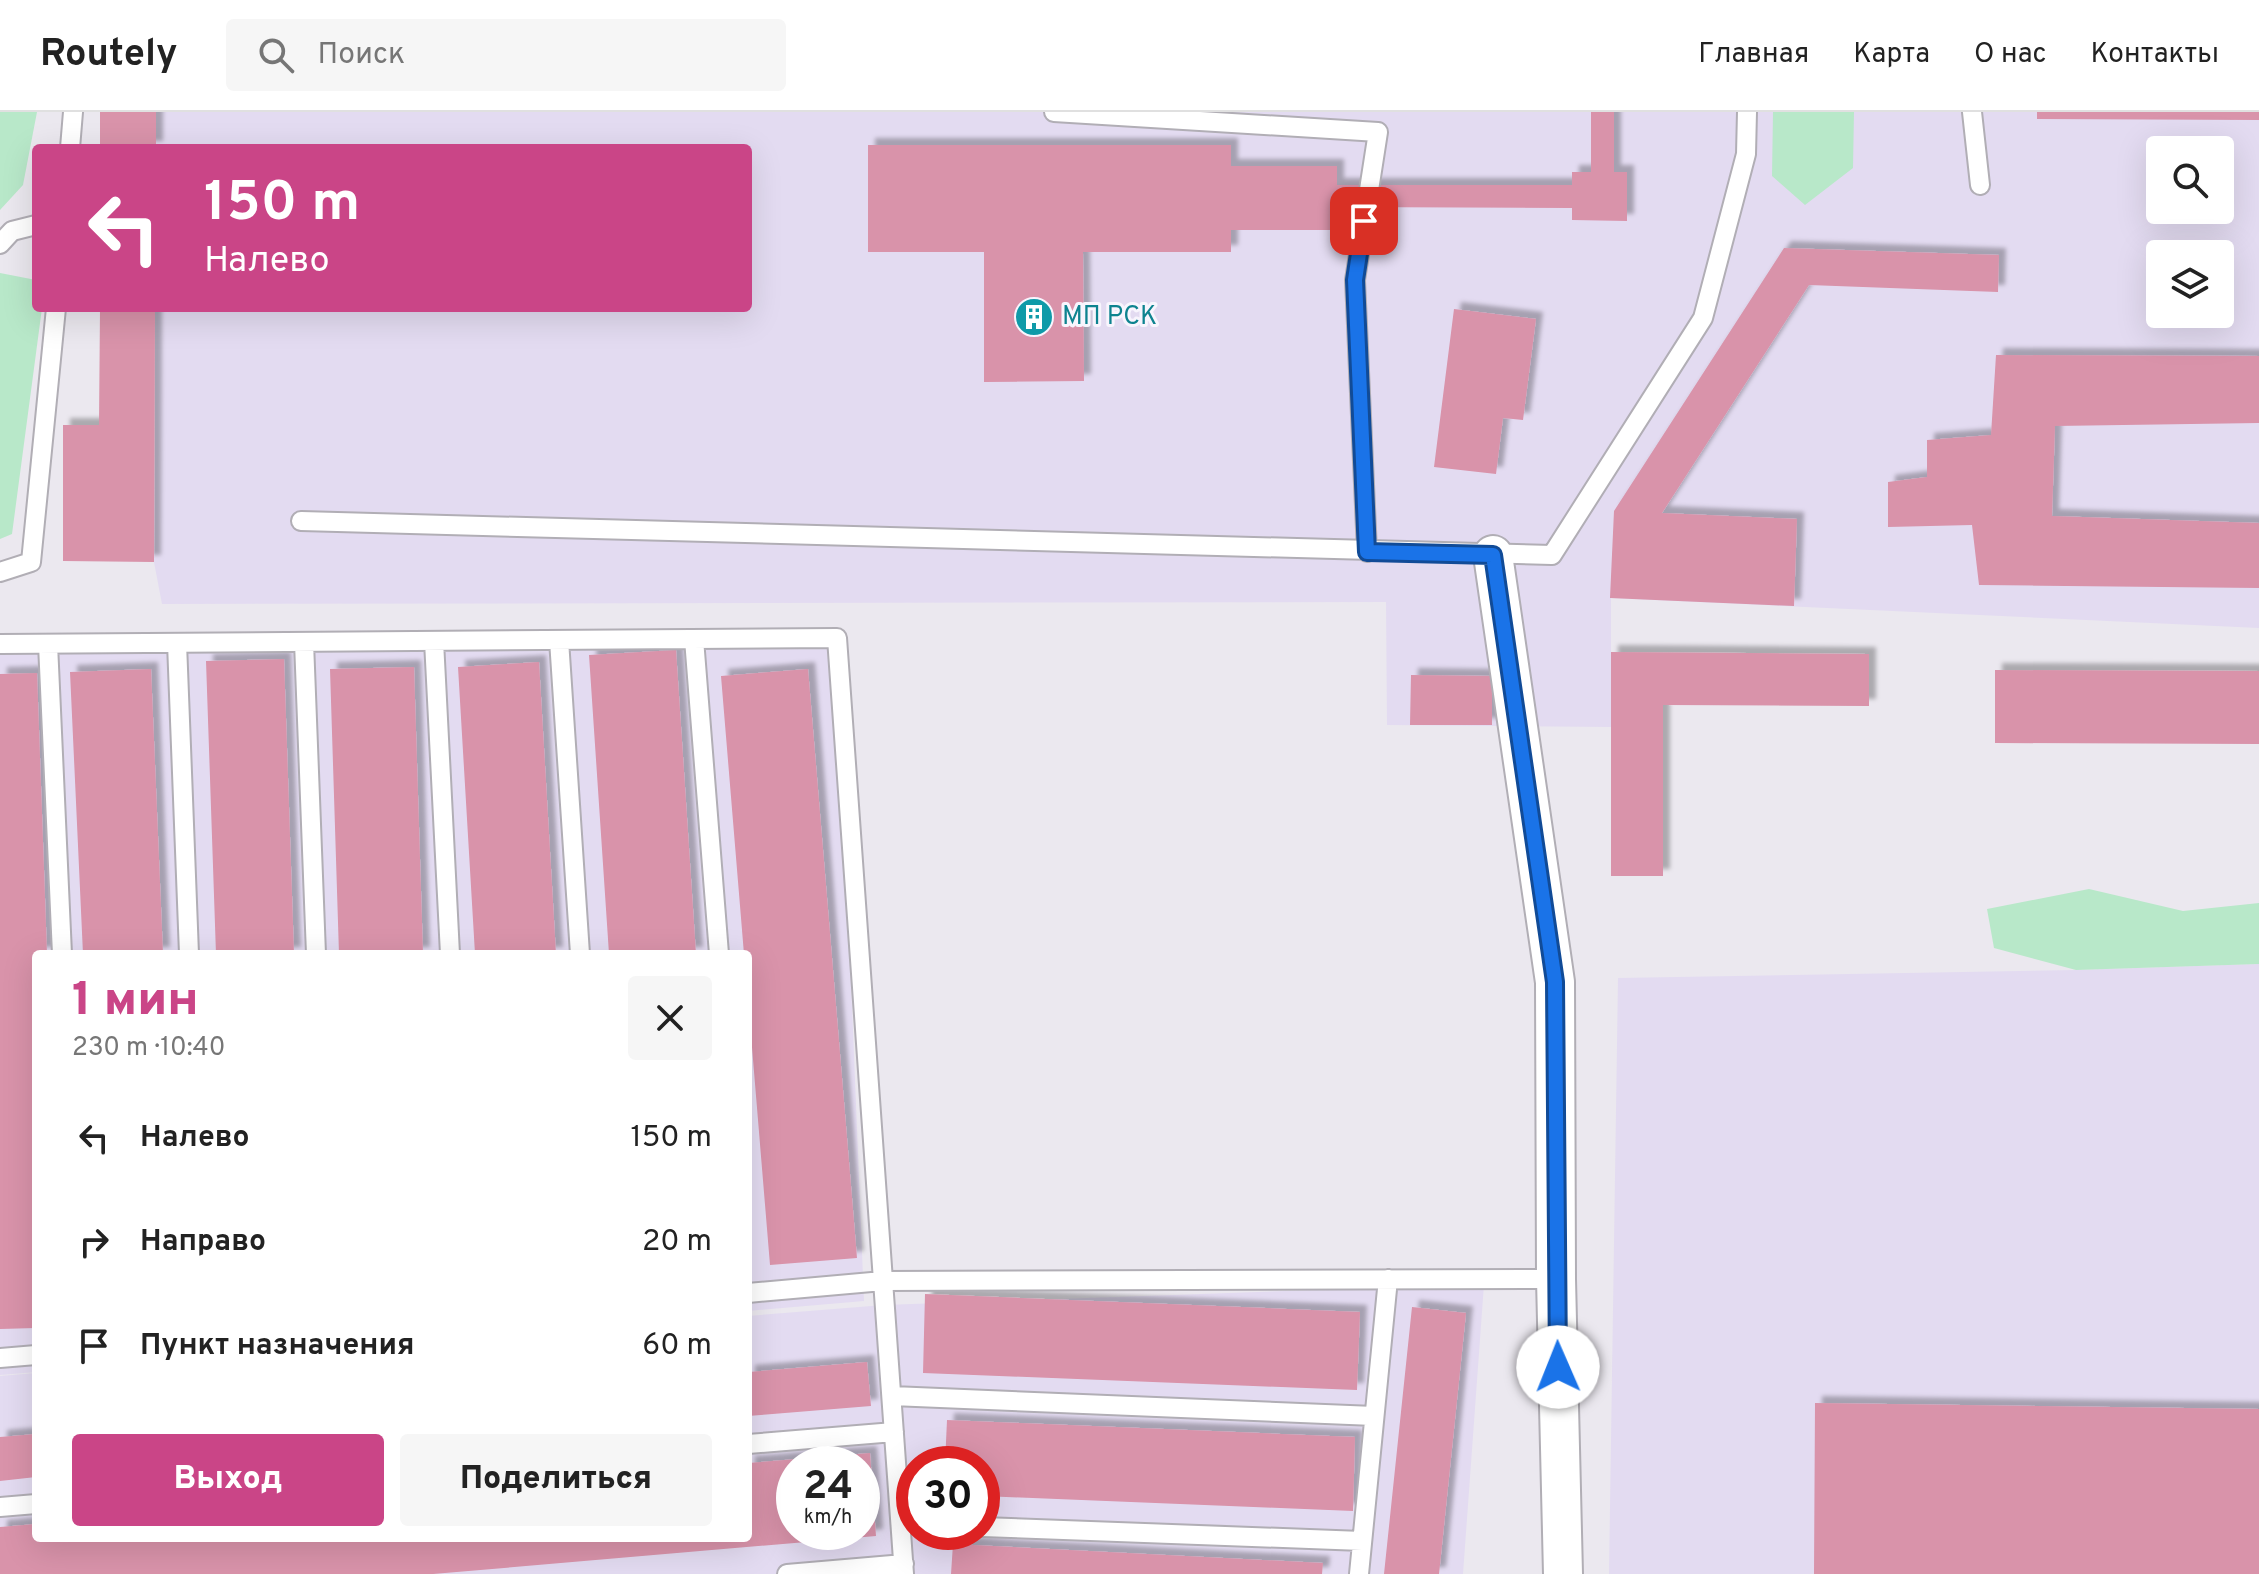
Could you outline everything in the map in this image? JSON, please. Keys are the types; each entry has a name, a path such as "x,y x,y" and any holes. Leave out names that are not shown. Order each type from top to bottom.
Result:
{"street":[{"path":"1493,555 1555,982 1556,1279 1563,1574"}],"lane":[{"path":"70,144 73,112"},
{"path":"1054,112 1378,132 1355,280 1367,552"},
{"path":"301,521 1552,555 1703,318 1746,154 1747,112"},
{"path":"1972,112 1980,185"},
{"path":"0,244 12,231 32,226"},
{"path":"0,572 31,562 56,312"},
{"path":"0,644 837,638 896,1446"},
{"path":"694,639 719,950"},
{"path":"559,640 580,950"},
{"path":"434,641 450,950"},
{"path":"304,642 316,950"},
{"path":"177,643 189,950"},
{"path":"48,644 62,950"},
{"path":"1359,1574 1388,1279"},
{"path":"752,1293 883,1281 1556,1279"},
{"path":"0,1358 32,1355"},
{"path":"892,1396 1374,1416"},
{"path":"752,1444 894,1432"},
{"path":"0,1507 32,1504"},
{"path":"1000,1528 1362,1541"},
{"path":"787,1574 904,1569"}],"shaded area":[{"path":"156,112 2259,112 2259,628 1611,598 1611,727 1387,725 1386,602 162,604 154,562 155,312 752,312 752,144 156,144"},
{"path":"0,634 837,638 864,1301 752,1311 752,950 32,950 32,1372 0,1375"},
{"path":"2259,964 2259,1574 1609,1574 1618,978"},
{"path":"1484,1284 1463,1574 0,1574 0,1376 32,1373 32,1542 752,1542 752,1316 884,1305"}],"green space":[{"path":"0,112 37,112 23,185 0,210"},
{"path":"1773,112 1854,112 1853,168 1805,205 1772,176"},
{"path":"0,273 32,279 32,312 41,312 12,534 0,539"},
{"path":"2089,889 2183,911 2259,903 2259,964 2076,970 1994,948 1987,909"}],"building":[{"path":"100,112 156,112 156,144 100,144"},
{"name":"МП РСК","path":"1591,112 1614,112 1614,172 1627,172 1627,221 1572,220 1572,208 1337,207 1337,230 1231,230 1231,252 1083,252 1084,381 984,382 984,252 868,252 868,145 1231,145 1231,166 1337,166 1337,185 1572,185 1572,172 1591,172"},
{"path":"2037,112 2259,112 2259,120 2037,119"},
{"path":"1784,248 1999,255 1998,292 1809,285 1662,513 1797,519 1794,606 1610,598 1614,511"},
{"path":"1454,309 1536,319 1523,420 1503,418 1496,474 1434,467"},
{"path":"100,312 155,312 154,562 63,561 63,425 99,425"},
{"path":"1996,355 2259,356 2259,423 2055,426 2052,516 2259,523 2259,588 1979,585 1972,525 1888,527 1888,482 1927,477 1927,440 1991,435"},
{"path":"676,650 696,950 609,950 589,655"},
{"path":"1611,652 1869,654 1869,706 1663,705 1663,876 1611,876"},
{"path":"284,659 294,950 216,950 206,661"},
{"path":"539,662 556,950 475,950 458,667"},
{"path":"414,667 423,950 339,950 330,669"},
{"path":"151,669 163,950 83,950 70,672"},
{"path":"808,669 857,1258 770,1265 752,1047 752,950 744,950 721,676"},
{"path":"1995,670 2259,671 2259,744 1995,743"},
{"path":"37,673 47,950 32,950 32,1328 0,1329 0,674"},
{"path":"1411,675 1492,676 1492,725 1410,725"},
{"path":"925,1294 1360,1312 1357,1390 923,1373"},
{"path":"1412,1307 1466,1313 1439,1574 1384,1574"},
{"path":"867,1362 871,1406 752,1416 752,1372"},
{"path":"1815,1403 2259,1409 2259,1574 1814,1574"},
{"path":"947,1420 1355,1437 1353,1511 1000,1497 1000,1446 946,1446"},
{"path":"32,1434 32,1477 0,1481 0,1437"},
{"path":"776,1461 776,1545 433,1574 0,1574 0,1527 32,1524 32,1542 752,1542 752,1463"},
{"path":"1000,1546 1323,1563 1322,1574 951,1574 953,1550 1000,1550"}],"place":[{"name":"МП РСК","path":"1034,317"}],"route":[{"path":"1364,221 1355,280 1367,552 1493,555 1555,982 1558,1367"}]}
